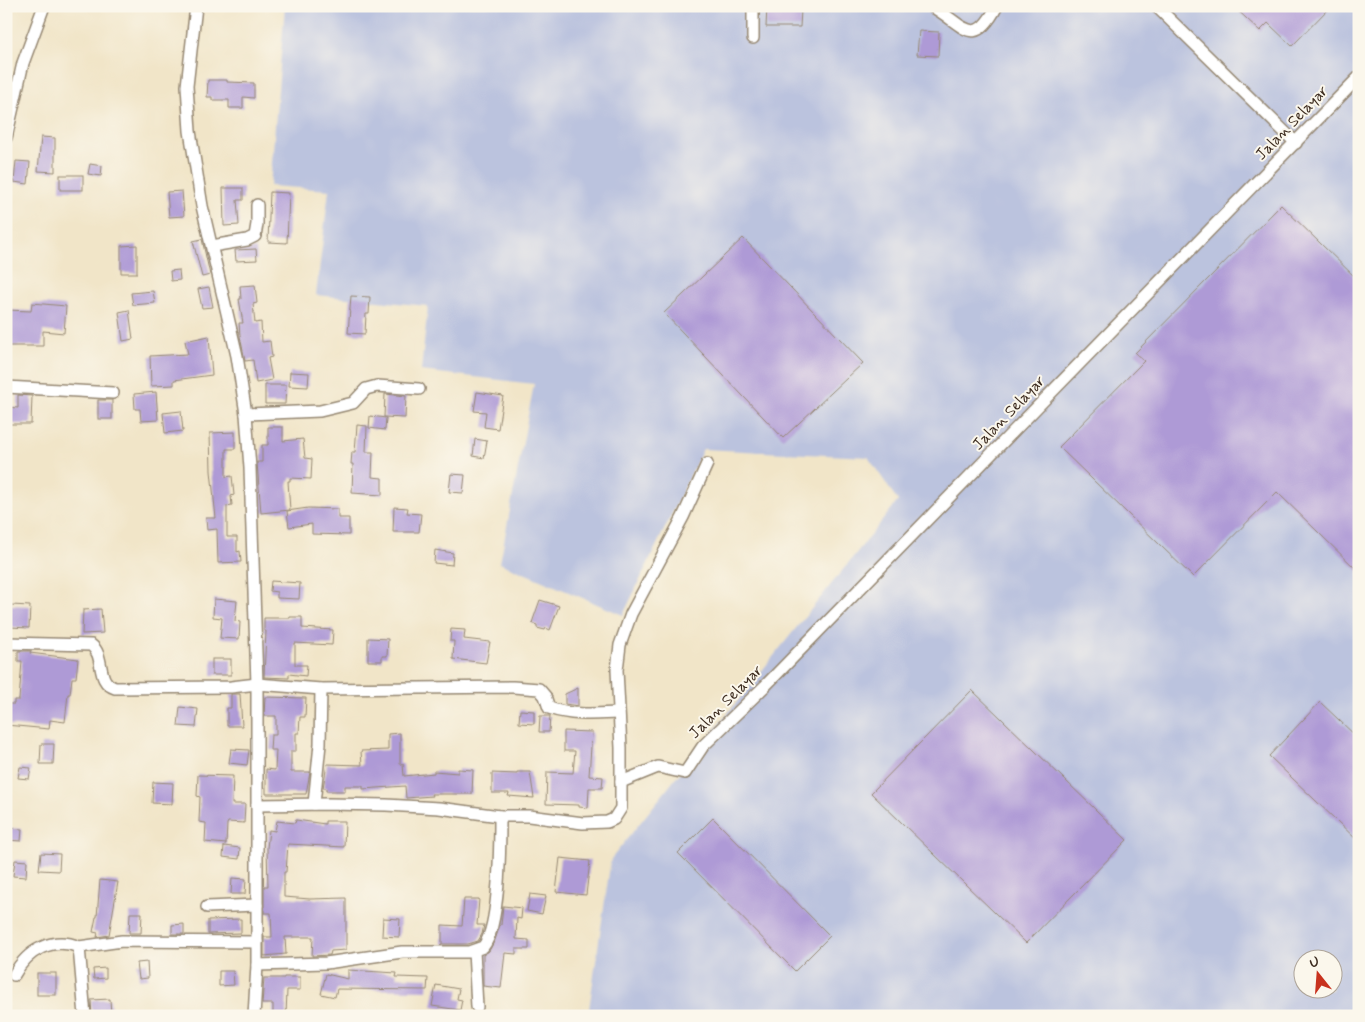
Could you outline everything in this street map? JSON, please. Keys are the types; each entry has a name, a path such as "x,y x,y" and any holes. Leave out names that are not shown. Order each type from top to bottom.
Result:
{"street":[{"path":"6,138 23,63 44,6"},
{"path":"196,6 187,86 189,119 202,206 237,356 246,414 254,560 257,684 257,965 254,1016"},
{"path":"753,6 753,38"},
{"path":"931,6 964,28 972,31 980,30 986,26 997,6"},
{"path":"1156,6 1296,143"},
{"name":"Jalan Selayar","path":"621,782 658,767 685,773 703,746 765,686 1359,77"},
{"path":"212,246 247,240 255,236 257,205"},
{"path":"246,414 320,411 353,403 366,389 377,386 419,390"},
{"path":"6,387 113,393"},
{"path":"257,806 314,804 386,805 439,808 500,816 529,816 583,823 614,820 621,808 621,748 617,670 622,636 631,614 682,517 707,464"},
{"path":"6,643 91,645 98,651 104,681 110,687 116,688 231,687 257,684 321,690 474,686 539,688 550,708 560,712 573,714 618,713"},
{"path":"314,804 320,744 321,690"},
{"path":"257,965 336,962 402,952 474,951 483,947 490,934 498,878 500,816"},
{"path":"207,907 257,905"},
{"path":"14,975 28,956 44,946 66,942 79,947 122,941 256,942"},
{"path":"79,947 85,1016"},
{"path":"474,951 477,1006"}],"shaded area":[{"path":"285,6 1359,6 1359,1016 588,1016 611,859 898,501 868,457 703,449 623,615 500,563 534,384 421,371 428,306 316,295 329,190 270,186"}],"building":[{"path":"767,6 783,6 783,9 801,10 800,27 766,27"},
{"path":"1233,6 1331,6 1292,46 1268,23 1260,31"},
{"path":"919,31 939,32 938,56 917,55"},
{"path":"208,80 254,83 254,98 243,97 243,108 229,108 229,100 212,100 212,97 207,97"},
{"path":"41,137 55,138 55,172 38,171"},
{"path":"16,161 30,162 28,184 14,182"},
{"path":"90,164 102,166 101,176 88,174"},
{"path":"60,175 83,175 83,190 60,190"},
{"path":"223,188 243,188 243,200 237,200 239,225 224,226"},
{"path":"182,191 184,216 169,217 167,192"},
{"path":"270,192 289,193 287,243 268,242"},
{"path":"1281,205 1359,281 1359,572 1277,492 1193,577 1059,447 1144,361 1135,353"},
{"path":"743,238 863,363 783,438 664,313"},
{"path":"202,239 210,275 202,277 193,241"},
{"path":"137,245 137,273 121,273 121,246"},
{"path":"256,249 257,260 236,261 235,250"},
{"path":"179,270 180,280 171,281 170,271"},
{"path":"255,285 257,303 253,304 255,323 261,322 262,342 270,341 272,357 268,358 272,380 256,383 253,360 245,361 239,323 243,323 239,299 241,299 240,286"},
{"path":"209,287 213,307 202,308 198,289"},
{"path":"153,291 155,303 133,305 131,293"},
{"path":"351,296 370,297 369,314 366,314 365,334 348,333"},
{"path":"32,303 66,306 64,333 43,331 43,346 6,346 7,310 31,311"},
{"path":"129,310 133,339 123,341 119,312"},
{"path":"209,336 212,375 174,380 174,385 151,386 150,356 188,354 185,341"},
{"path":"290,372 309,373 308,387 289,386"},
{"path":"265,385 286,385 285,404 265,404"},
{"path":"156,392 158,420 141,421 140,409 135,409 134,394"},
{"path":"477,392 503,396 498,429 484,427 486,412 474,411"},
{"path":"385,394 406,396 405,418 384,417"},
{"path":"18,395 32,396 31,424 6,424 6,407 18,408"},
{"path":"98,400 112,400 112,419 98,419"},
{"path":"181,411 183,431 165,433 163,413"},
{"path":"370,416 386,418 385,430 369,428"},
{"path":"357,425 367,426 366,452 373,452 372,477 382,478 382,495 352,493 353,464 351,464 352,452 355,452"},
{"path":"268,427 283,427 283,441 303,439 305,458 312,459 311,479 290,478 290,481 288,481 290,510 261,513 257,462 262,462 262,445 268,445"},
{"path":"235,432 235,449 226,449 226,477 232,476 234,495 231,496 232,505 227,506 227,537 237,537 237,552 240,551 241,562 218,563 217,529 207,530 206,518 216,518 211,471 210,433"},
{"path":"475,439 487,441 484,458 473,456"},
{"path":"451,474 465,475 463,493 449,492"},
{"path":"394,507 408,508 407,513 421,514 419,532 393,532"},
{"path":"308,508 338,509 338,518 349,518 349,535 312,534 312,524 289,527 287,511"},
{"path":"435,550 453,553 452,565 434,563"},
{"path":"271,581 300,583 299,599 277,598 277,592 270,591"},
{"path":"214,599 237,601 235,621 240,622 239,639 220,638 222,618 213,617"},
{"path":"540,600 559,606 550,630 537,628 537,625 532,623"},
{"path":"11,605 30,606 29,628 10,627"},
{"path":"101,609 103,633 82,634 83,610"},
{"path":"302,617 302,628 333,630 332,645 295,643 295,665 307,665 306,676 289,674 289,678 264,677 266,631 264,631 264,618"},
{"path":"451,629 465,630 464,639 490,642 486,663 453,659 454,641 450,641"},
{"path":"368,638 388,639 387,656 382,656 382,661 368,661"},
{"path":"18,651 31,651 30,653 78,659 76,678 72,678 70,694 68,694 65,722 50,720 49,729 6,725 6,704 14,704 14,700 19,700 22,661 18,661"},
{"path":"212,659 231,659 231,675 212,675"},
{"path":"578,688 578,706 565,704 565,694"},
{"path":"972,690 1127,840 1026,943 871,793"},
{"path":"231,694 240,694 242,726 227,726 227,708 231,708"},
{"path":"265,697 306,698 305,717 300,717 299,733 296,733 296,751 291,751 291,772 310,772 306,794 266,794 266,769 275,770 276,750 270,750 271,735 276,735 276,716 264,716"},
{"path":"1320,702 1359,739 1359,842 1269,756"},
{"path":"180,707 198,709 196,727 178,726"},
{"path":"520,710 534,711 534,724 519,723"},
{"path":"540,716 550,716 549,732 539,732"},
{"path":"564,731 592,732 589,776 603,777 602,788 589,788 588,808 579,807 579,805 546,804 547,772 573,773 575,751 564,751"},
{"path":"400,733 400,764 403,764 404,776 434,773 434,771 458,773 458,769 473,770 472,794 431,794 432,796 406,798 405,786 363,789 363,786 345,786 345,791 326,791 326,788 323,788 327,764 362,765 361,751 388,750 388,734"},
{"path":"41,744 54,744 53,764 40,764"},
{"path":"231,749 249,750 247,765 229,763"},
{"path":"20,767 31,768 29,779 18,778"},
{"path":"517,772 530,772 534,798 508,796 509,793 492,793 492,773 517,774"},
{"path":"198,775 233,776 232,804 245,804 244,823 228,822 227,824 226,844 205,842 206,823 199,822 200,797 197,796"},
{"path":"153,782 173,783 172,804 152,803"},
{"path":"713,818 830,936 795,971 678,853"},
{"path":"296,820 325,824 325,821 345,821 344,847 288,844 286,872 284,872 284,897 310,899 346,898 346,950 331,951 330,955 312,956 313,937 285,937 286,954 264,956 264,937 272,937 271,913 264,913 264,886 268,886 267,848 269,830 275,831 277,821 295,823"},
{"path":"6,828 22,829 21,841 6,840"},
{"path":"224,846 240,848 239,859 223,857"},
{"path":"41,853 60,854 59,871 39,870"},
{"path":"560,858 590,861 586,895 556,892"},
{"path":"15,860 27,861 26,877 13,876"},
{"path":"232,878 246,879 245,894 231,894"},
{"path":"100,880 118,882 109,935 97,937 98,933 93,932 97,917"},
{"path":"530,894 546,896 542,914 527,911"},
{"path":"464,899 479,899 477,925 484,925 482,934 478,941 468,944 442,944 442,925 462,926"},
{"path":"503,906 522,908 521,919 517,918 516,939 529,940 529,949 516,949 516,954 505,953 501,988 483,986 483,955 489,951 495,940 501,925"},
{"path":"130,913 142,913 141,933 129,933"},
{"path":"383,918 400,919 399,937 382,936"},
{"path":"241,919 241,933 208,934 208,920"},
{"path":"184,924 184,934 172,934 172,925"},
{"path":"147,962 148,978 139,979 137,963"},
{"path":"106,968 106,978 94,979 93,969"},
{"path":"348,970 397,973 396,977 428,978 427,990 337,989 335,997 321,994 326,974 348,979"},
{"path":"219,971 233,971 234,985 219,986"},
{"path":"37,973 56,973 56,995 37,995"},
{"path":"300,977 300,990 287,990 286,1016 273,1016 273,1004 262,1004 264,978"},
{"path":"436,985 459,989 457,999 462,1000 460,1010 432,1006"},
{"path":"110,999 111,1015 92,1016 91,1000"}]}
